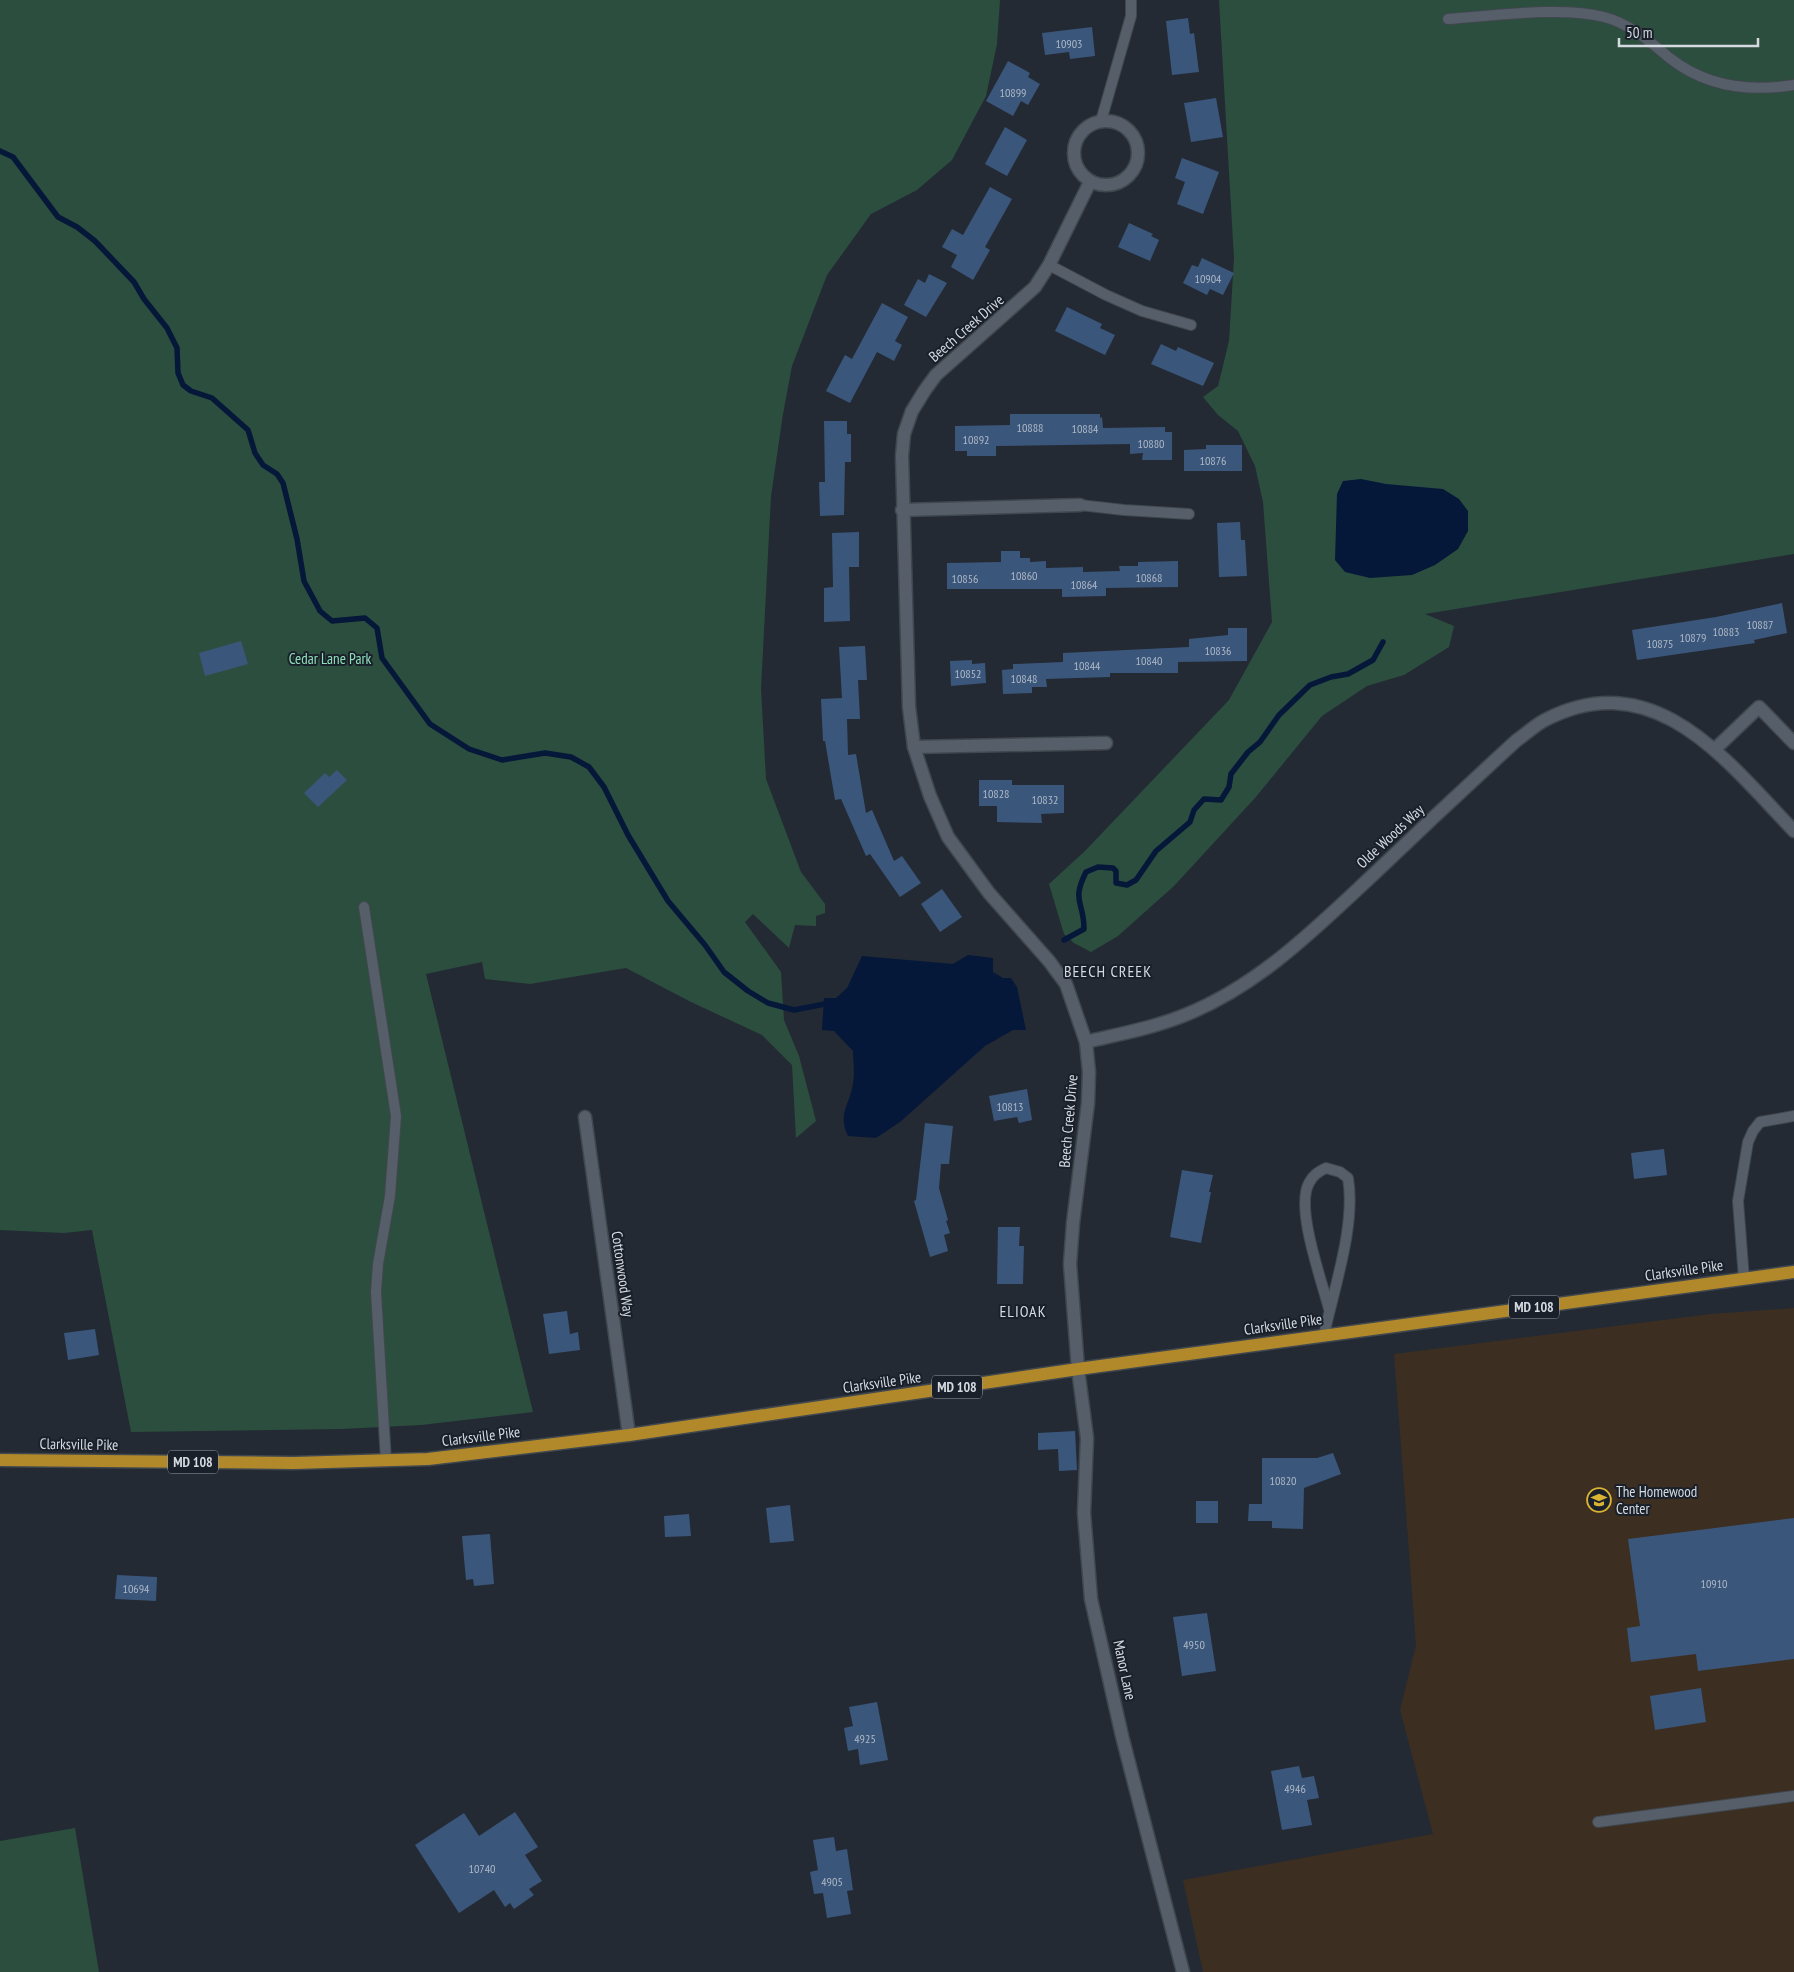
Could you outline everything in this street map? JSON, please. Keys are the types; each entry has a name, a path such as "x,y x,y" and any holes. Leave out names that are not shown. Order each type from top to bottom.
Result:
{"main road":[{"name":"Clarksville Pike","path":"0,1460 386,1462 629,1435 1078,1369 1794,1272"}],"street":[{"path":"1101,121 1115,122 1124,126 1134,138 1138,154 1136,165 1130,174 1122,181 1111,185 1100,185 1090,182 1076,166 1074,146 1085,128 1101,121"},
{"name":"Beech Creek Drive","path":"1078,1369 1070,1264 1088,1103 1089,1072 1086,1042 1066,984 1049,961 988,893 948,837 930,796 914,746 909,707 902,510 902,456 904,434 912,411 925,390 956,356 1012,310 1035,287 1049,265 1090,182"},
{"path":"902,510 1080,505"},
{"name":"Olde Woods Way","path":"1086,1042 1152,1027 1186,1015 1225,995 1263,971 1314,930 1517,740 1552,717 1568,710 1594,703 1625,704 1654,711 1680,723 1715,749 1794,831"},
{"path":"1715,749 1759,707 1794,743"},
{"path":"914,746 1106,743"},
{"name":"Cottonwood Way","path":"585,1116 629,1435"},
{"name":"Manor Lane","path":"1078,1369 1087,1438 1084,1513 1091,1599 1122,1736 1183,1972"}],"lane":[{"path":"1101,121 1132,16 1131,0"},
{"path":"1448,19 1574,12 1603,17 1624,24 1674,60 1700,76 1722,85 1769,88 1794,86"},
{"path":"1049,265 1106,295 1142,311 1191,325"},
{"path":"1080,505 1189,514"},
{"path":"364,907 396,1116 390,1196 378,1264 376,1292 386,1462"},
{"path":"1744,1279 1738,1201 1748,1142 1760,1122 1794,1116"},
{"path":"1324,1335 1349,1220 1350,1194 1348,1178 1340,1172 1326,1168 1315,1174 1307,1185 1306,1220 1329,1309"},
{"path":"1598,1822 1794,1796"}],"shaded area":[{"name":"The Homewood Center","path":"1794,1308 1794,1972 1203,1972 1183,1880 1433,1834 1400,1710 1416,1645 1394,1354 1711,1314"}],"green space":[{"name":"Cedar Lane Park","path":"0,0 1000,0 997,44 986,96 952,160 917,190 871,214 827,275 792,366 783,414 771,496 761,689 766,779 801,872 825,904 825,913 816,916 816,926 795,925 789,948 753,914 745,922 781,972 784,1020 799,1056 816,1121 796,1138 792,1065 762,1035 691,1002 626,968 530,984 485,979 482,962 426,974 533,1412 421,1425 341,1429 131,1432 92,1230 64,1233 0,1230"},
{"path":"1219,0 1794,0 1794,554 1425,614 1454,626 1449,647 1404,675 1367,686 1322,716 1255,798 1174,886 1118,936 1091,952 1074,943 1064,934 1049,884 1085,851 1229,700 1272,622 1263,502 1255,466 1238,431 1218,415 1203,397 1218,386 1229,341 1234,258"},
{"path":"75,1828 99,1972 0,1972 0,1841"}],"water":[{"path":"1361,479 1386,484 1443,489 1459,499 1468,511 1468,531 1458,549 1435,565 1412,575 1370,578 1345,572 1335,560 1337,494 1343,481"},
{"path":"968,955 993,958 993,972 1003,978 1011,978 1017,987 1026,1030 1013,1030 985,1046 900,1122 876,1138 848,1136 844,1115 854,1079 853,1051 834,1031 822,1030 824,998 836,998 847,988 862,956 953,964"}],"building":[{"path":"1188,18 1190,34 1194,33 1199,72 1172,75 1166,21"},
{"path":"1092,27 1095,56 1070,59 1069,52 1045,55 1042,33"},
{"path":"1008,61 1030,73 1028,77 1040,84 1028,105 1021,101 1013,116 986,101"},
{"path":"1216,98 1223,137 1191,142 1184,103"},
{"path":"1005,127 1027,140 1007,176 985,164"},
{"path":"1182,158 1219,172 1203,214 1177,204 1185,182 1175,178"},
{"path":"990,187 1012,199 985,247 990,250 973,280 951,267 957,255 942,247 952,229 963,235"},
{"path":"1129,223 1153,234 1151,236 1159,240 1150,261 1118,247"},
{"path":"1202,258 1234,273 1223,295 1210,289 1207,295 1183,283 1192,265 1198,267"},
{"path":"929,274 947,283 926,317 904,305 918,279 925,283"},
{"path":"882,303 908,317 895,341 902,345 894,361 877,352 850,403 826,391 845,355 852,359"},
{"path":"1067,307 1102,324 1100,328 1115,335 1105,355 1055,331"},
{"path":"1161,344 1176,351 1178,347 1214,363 1203,386 1151,364"},
{"path":"1010,414 1100,414 1103,428 1165,427 1165,432 1172,432 1172,460 1142,460 1143,453 1130,454 1130,444 996,446 996,456 967,456 967,451 955,451 955,426 1010,425"},
{"path":"824,421 847,421 847,434 851,434 851,462 845,462 844,515 820,516 819,482 825,482"},
{"path":"1206,445 1242,445 1242,471 1184,471 1184,450 1206,449"},
{"path":"1240,522 1241,540 1245,540 1247,576 1219,577 1217,523"},
{"path":"859,532 859,567 849,567 850,621 824,622 824,588 833,587 832,533"},
{"path":"1001,551 1020,551 1020,558 1030,558 1030,562 1046,561 1046,568 1083,567 1083,572 1120,571 1119,566 1138,566 1138,562 1178,561 1178,587 1106,588 1106,596 1062,597 1062,589 947,589 947,563 1001,562"},
{"path":"1782,603 1787,633 1754,640 1755,643 1637,660 1632,630 1716,617"},
{"path":"1228,628 1247,628 1247,661 1178,662 1178,673 1110,673 1110,677 1046,679 1047,687 1032,687 1032,693 1003,694 1002,670 1013,669 1013,664 1063,662 1063,653 1189,647 1189,639 1228,635"},
{"path":"241,641 248,664 205,676 199,653"},
{"path":"865,646 867,680 858,680 860,719 847,719 848,755 856,754 866,813 872,810 894,861 902,856 921,883 900,897 870,854 866,856 841,799 835,800 825,741 823,741 821,699 842,698 839,647"},
{"path":"972,660 972,664 985,663 986,683 951,686 950,661"},
{"path":"337,770 347,780 318,807 304,793 325,773 329,777"},
{"path":"979,780 1012,780 1012,785 1064,785 1064,813 1041,814 1042,823 997,822 997,806 979,806"},
{"path":"942,889 962,917 940,932 921,904"},
{"path":"1027,1089 1032,1120 1019,1123 1017,1117 994,1121 989,1096"},
{"path":"925,1123 953,1126 949,1164 941,1164 939,1188 950,1233 944,1235 948,1251 930,1257 914,1201 916,1200"},
{"path":"1664,1149 1667,1175 1634,1179 1631,1153"},
{"path":"1182,1170 1213,1175 1201,1243 1170,1237"},
{"path":"998,1227 1020,1227 1019,1246 1024,1246 1023,1284 997,1284"},
{"path":"567,1311 570,1334 578,1332 580,1350 549,1354 543,1314"},
{"path":"95,1329 99,1355 68,1360 64,1333"},
{"path":"1075,1431 1077,1470 1059,1471 1058,1449 1038,1450 1038,1433"},
{"path":"1333,1453 1341,1474 1304,1488 1303,1529 1272,1528 1272,1521 1248,1521 1249,1504 1262,1504 1262,1458 1317,1458"},
{"path":"1196,1501 1218,1501 1218,1523 1196,1523"},
{"path":"790,1505 794,1541 770,1543 766,1508"},
{"path":"689,1514 691,1536 665,1537 664,1516"},
{"path":"1794,1518 1794,1659 1698,1671 1696,1654 1631,1662 1627,1628 1640,1626 1628,1539"},
{"path":"490,1534 494,1584 474,1586 473,1579 466,1580 462,1536"},
{"path":"117,1575 157,1577 156,1601 115,1599"},
{"path":"1207,1613 1216,1671 1182,1676 1173,1617"},
{"path":"1701,1688 1706,1722 1655,1730 1650,1696"},
{"path":"877,1702 888,1760 860,1765 858,1749 848,1751 844,1728 853,1726 849,1707"},
{"path":"1299,1766 1302,1778 1314,1776 1319,1798 1307,1800 1312,1825 1282,1830 1271,1771"},
{"path":"515,1812 538,1847 525,1855 542,1881 529,1889 534,1895 514,1909 510,1903 505,1907 494,1890 459,1913 415,1845 464,1813 479,1836"},
{"path":"834,1837 836,1851 847,1849 853,1890 847,1891 851,1914 827,1918 823,1893 814,1894 810,1872 818,1870 813,1840"}],"waterway":[{"path":"0,151 13,157 58,217 77,227 95,241 134,282 144,299 167,328 177,348 178,373 183,385 191,391 212,398 248,430 255,453 263,465 277,474 283,483 297,539 304,581 320,611 332,621 365,618 377,628 382,658 430,724 469,749 502,760 545,753 571,757 589,767 604,787 628,835 668,901 705,945 724,972 748,991 768,1003 794,1010 830,1003"},
{"path":"1064,940 1084,929 1079,890 1086,872 1098,867 1113,868 1116,871 1116,883 1127,885 1136,880 1156,851 1190,822 1194,810 1204,799 1221,800 1229,787 1231,774 1248,752 1260,742 1279,715 1310,685 1331,677 1348,674 1373,660 1383,642"}],"place":[{"name":"The Homewood Center","path":"1599,1500"}],"district":[{"name":"BEECH CREEK","path":"1108,971"},
{"name":"ELIOAK","path":"1023,1311"}]}
